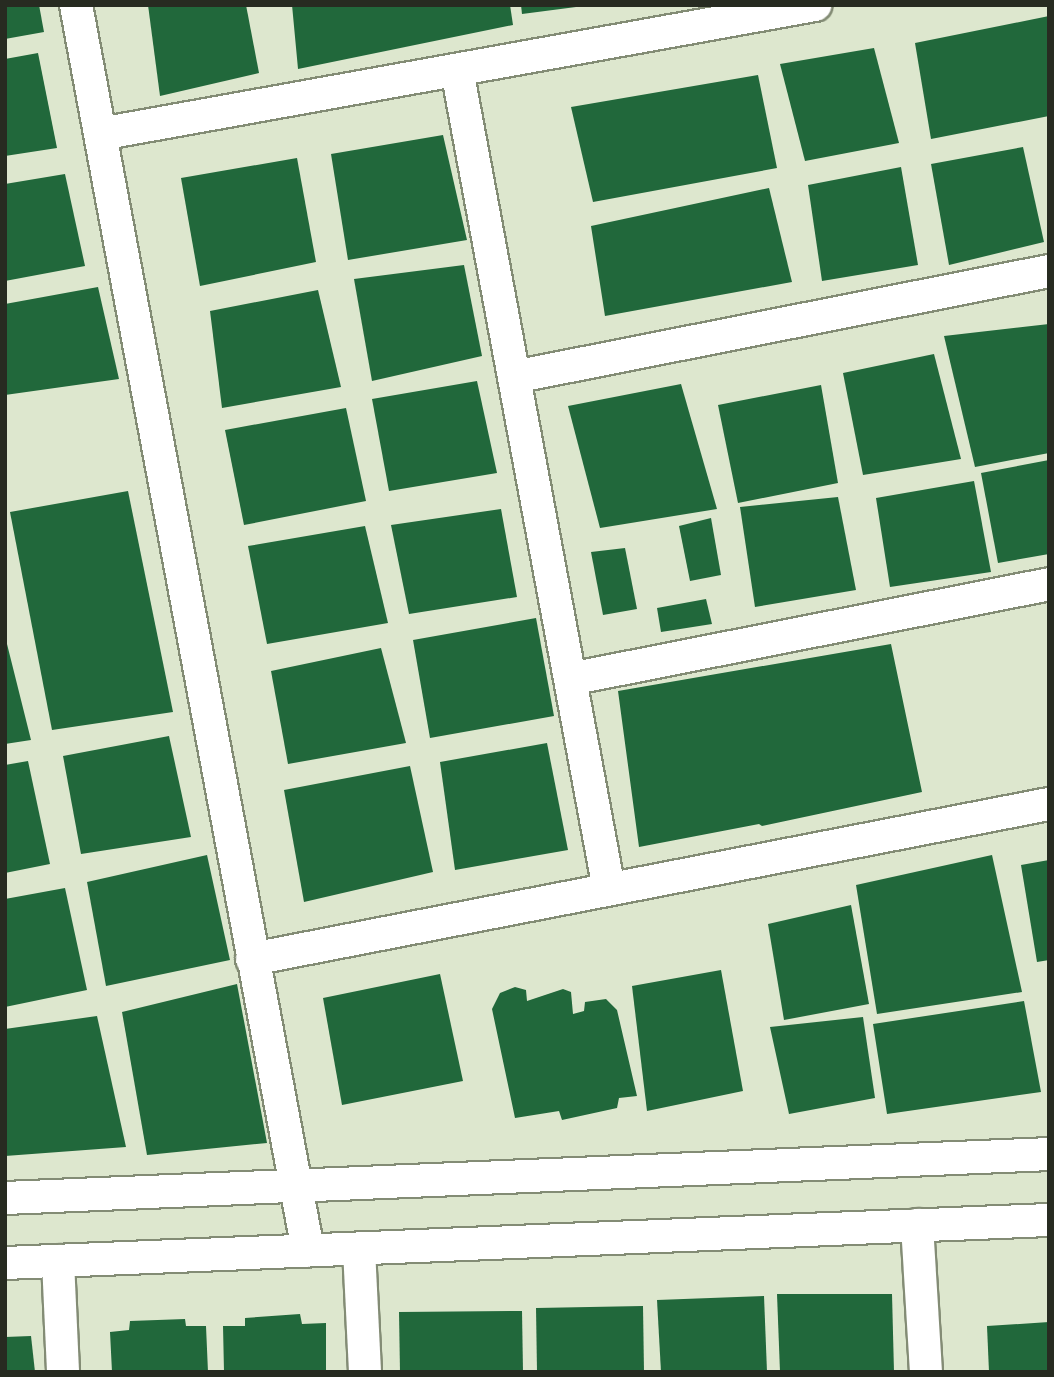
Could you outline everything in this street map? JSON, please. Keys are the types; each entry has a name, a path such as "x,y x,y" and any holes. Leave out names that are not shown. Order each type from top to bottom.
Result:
{"street":[{"path":"76,5 308,1251"},
{"path":"100,134 457,70 772,9 815,5"},
{"path":"457,70 609,890"},
{"path":"514,377 1049,271"},
{"path":"570,679 1049,584"},
{"path":"252,959 1049,804"},
{"path":"5,1198 1049,1154"},
{"path":"5,1264 1049,1220"},
{"path":"917,1225 926,1372"},
{"path":"359,1249 365,1372"},
{"path":"58,1261 63,1372"}],"building":[{"path":"5,5 39,5 44,32 5,39"},
{"path":"148,5 246,5 259,73 160,96"},
{"path":"292,5 510,5 513,25 298,69"},
{"path":"521,5 576,5 576,7 522,14"},
{"path":"1049,16 1049,116 931,139 915,43"},
{"path":"874,48 899,143 805,161 780,64"},
{"path":"38,53 57,148 5,156 5,59"},
{"path":"758,75 777,168 593,202 571,107"},
{"path":"443,135 467,240 348,260 331,154"},
{"path":"1023,147 1044,242 949,265 931,164"},
{"path":"297,158 316,262 200,286 181,178"},
{"path":"901,167 918,265 822,281 808,185"},
{"path":"65,174 85,266 5,281 5,184"},
{"path":"769,188 792,282 605,316 591,226"},
{"path":"464,265 482,356 372,381 354,279"},
{"path":"98,287 119,379 5,395 5,304"},
{"path":"318,290 341,387 222,408 210,311"},
{"path":"1049,324 1049,453 975,467 944,336"},
{"path":"934,354 961,459 863,475 843,373"},
{"path":"477,381 497,473 389,491 372,399"},
{"path":"681,384 717,509 600,528 568,406"},
{"path":"821,385 838,483 738,503 718,405"},
{"path":"346,408 366,501 244,525 225,430"},
{"path":"1049,460 1049,554 998,563 981,473"},
{"path":"974,481 991,572 890,587 876,498"},
{"path":"128,491 173,712 52,730 10,512"},
{"path":"838,497 856,590 755,607 740,507"},
{"path":"501,509 517,597 409,614 391,525"},
{"path":"711,518 721,575 690,581 679,526"},
{"path":"365,526 388,623 267,644 248,546"},
{"path":"625,548 637,609 603,615 591,552"},
{"path":"706,599 712,624 661,632 657,608"},
{"path":"536,618 554,716 430,738 413,640"},
{"path":"5,636 31,740 5,744"},
{"path":"891,644 922,792 762,826 759,824 639,847 618,691"},
{"path":"381,648 406,743 288,764 271,671"},
{"path":"169,736 191,837 81,854 63,756"},
{"path":"547,743 568,850 455,870 440,762"},
{"path":"28,761 50,864 5,873 5,765"},
{"path":"410,766 433,872 304,902 284,790"},
{"path":"207,855 230,960 106,986 87,882"},
{"path":"992,855 1022,992 877,1014 856,885"},
{"path":"1049,860 1049,960 1037,962 1021,865"},
{"path":"65,888 87,990 5,1007 5,899"},
{"path":"851,905 869,1004 784,1020 768,924"},
{"path":"721,970 743,1091 647,1111 632,986"},
{"path":"440,974 463,1081 342,1105 323,998"},
{"path":"237,984 267,1143 147,1155 122,1012"},
{"path":"515,987 526,990 527,1001 563,989 571,992 573,1014 584,1011 585,1002 606,999 617,1010 637,1096 619,1098 617,1108 562,1120 559,1111 515,1118 492,1009 500,993"},
{"path":"1024,1001 1041,1092 887,1114 873,1024"},
{"path":"97,1016 126,1147 5,1156 5,1029"},
{"path":"863,1017 875,1098 789,1114 770,1027"},
{"path":"777,1294 892,1294 894,1372 780,1372"},
{"path":"764,1296 767,1372 661,1372 657,1300"},
{"path":"643,1306 644,1372 537,1372 536,1308"},
{"path":"522,1311 523,1372 400,1372 399,1312"},
{"path":"300,1314 302,1324 326,1323 326,1372 224,1372 223,1326 245,1326 245,1318"},
{"path":"185,1319 186,1326 206,1326 208,1372 112,1372 110,1332 129,1330 130,1321"},
{"path":"1049,1322 1049,1372 989,1372 987,1326"},
{"path":"31,1336 35,1372 5,1372 5,1337"}]}
